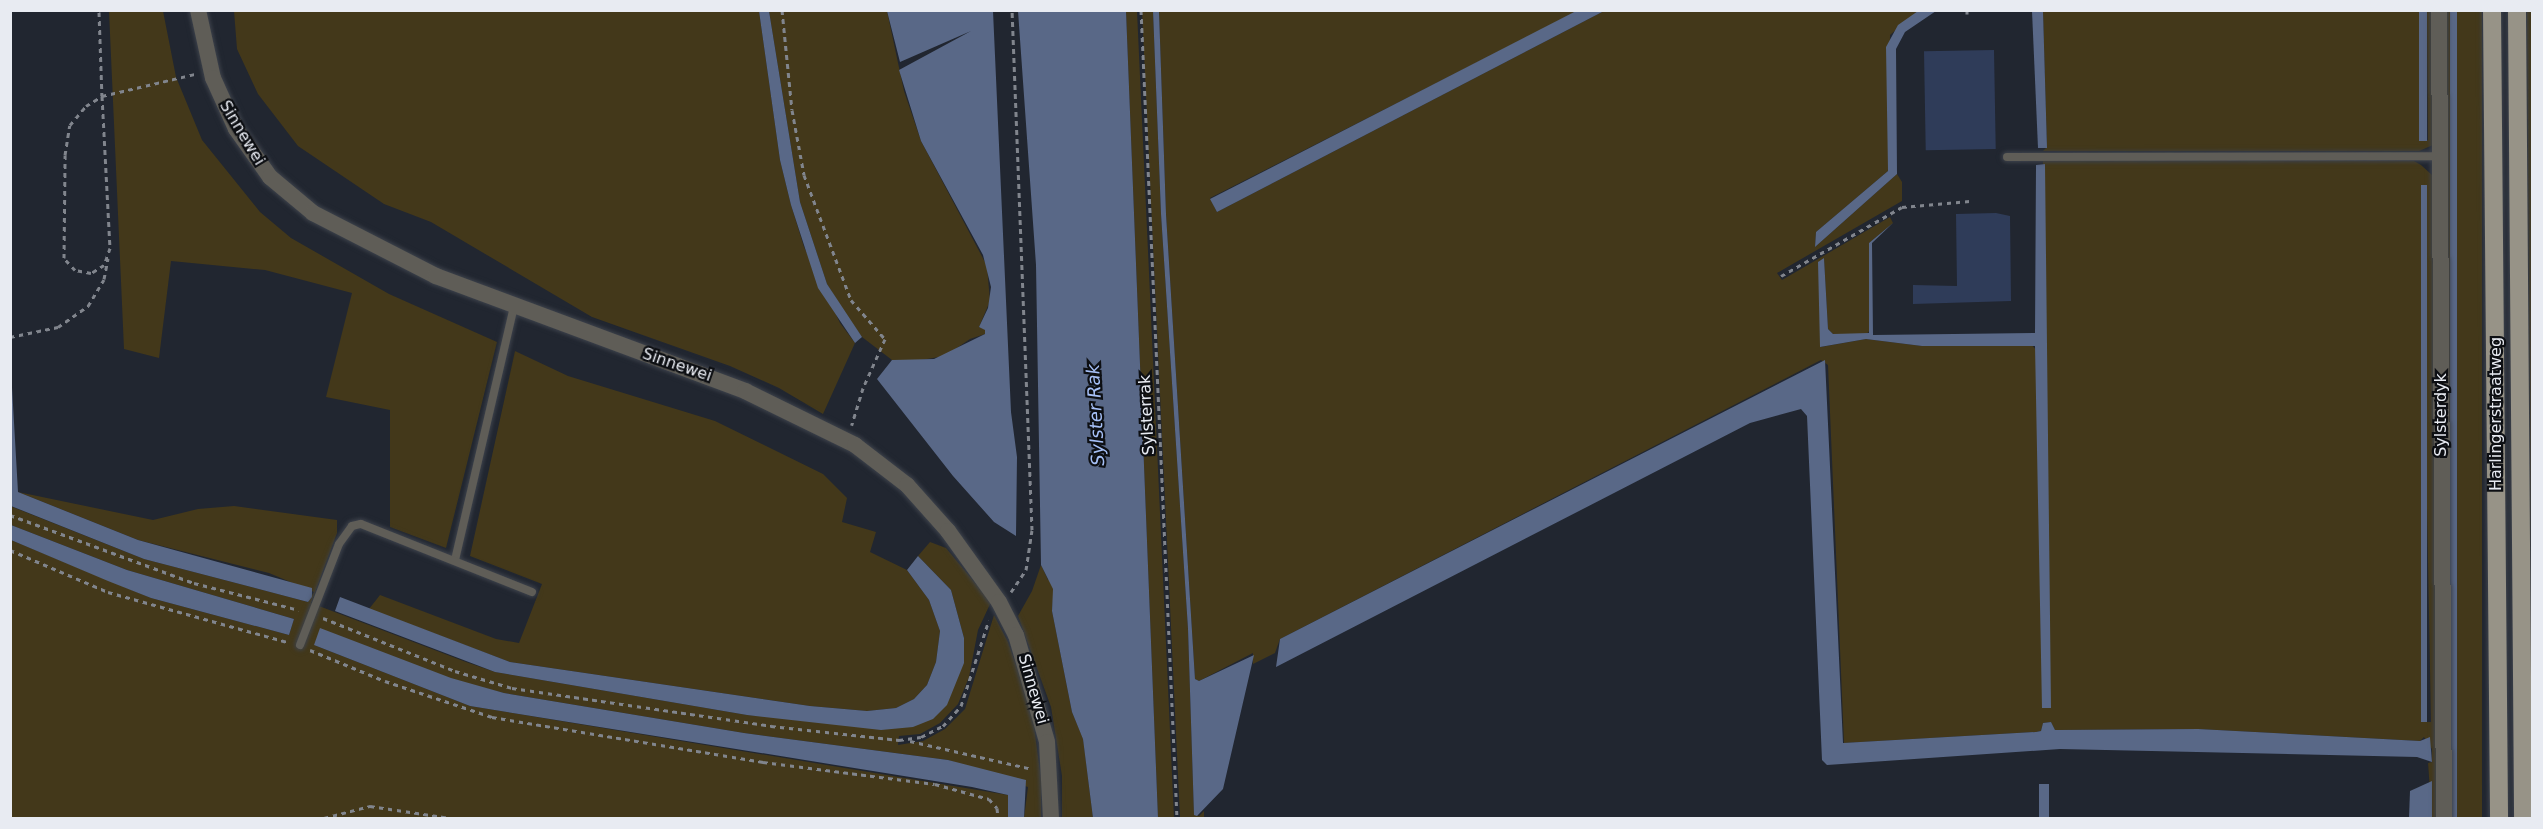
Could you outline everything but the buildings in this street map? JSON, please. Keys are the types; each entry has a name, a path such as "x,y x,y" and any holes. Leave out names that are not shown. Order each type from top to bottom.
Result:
{"main road":[{"name":"Harlingerstraatweg","path":"2492,10 2499,819"},
{"name":"Harlingerstraatweg","path":"2517,10 2523,819"}],"street":[{"name":"Sinnewei","path":"198,10 211,71 236,129 287,194 312,213 372,246 514,307 713,377 848,441 907,485 948,531 999,602 1030,675 1047,742 1051,778 1051,819"},
{"name":"Sylsterdyk","path":"2439,10 2444,819"}],"lane":[{"path":"2007,157 2440,156"},
{"path":"455,560 514,307"},
{"path":"300,645 339,544 352,526 372,527 532,592"}],"path":[{"path":"782,10 792,110 804,175 851,300 885,339 863,388 848,441"},
{"path":"905,740 921,737 943,726 962,706 973,678 982,631 999,602 1016,587 1026,570 1032,530 1012,10"},
{"name":"Sylsterrak","path":"1141,10 1177,819"},
{"path":"10,337 58,327 88,306 104,279 110,248 99,12"},
{"path":"110,248 104,265 92,273 75,270 64,258 65,155 70,125 86,105 102,96 211,71"},
{"path":"1781,276 1902,207 1970,201"},
{"path":"10,515 194,583 312,613 455,671 512,688 771,726 905,740 997,758 1051,778"},
{"path":"10,550 108,592 300,645 385,681 492,717 763,762 934,784 989,799 998,808 998,819"},
{"path":"324,819 370,806 450,819"}],"shaded area":[{"path":"109,11 163,11 176,77 202,140 260,212 291,238 389,294 497,342 446,548 390,527 390,410 326,397 352,293 265,270 171,261 159,358 124,349"},
{"path":"234,11 759,11 780,160 791,205 804,247 840,323 855,343 823,414 779,388 730,366 592,317 431,222 384,204 298,146 258,94 237,49"},
{"path":"769,11 887,11 904,91 921,141 987,266 990,301 979,327 986,329 985,334 970,339 945,356 909,362 892,360 862,337 848,318 827,284 800,202"},
{"path":"1126,11 1137,11 1174,818 1158,818"},
{"path":"1142,11 1153,11 1161,214 1188,629 1194,814 1199,816 1204,811 1204,818 1180,818"},
{"path":"1159,11 1578,11 1210,198 1217,212 1604,11 1918,11 1890,35 1888,171 1816,232 1815,247 1897,174 1902,182 1902,201 1777,273 1782,280 1890,217 1893,223 1869,243 1871,329 1865,336 1833,334 1828,329 1824,258 1821,347 1866,339 1922,346 2031,344 2037,351 2043,161 2414,161 2432,175 2439,818 2432,818 2428,763 2432,762 2432,749 2424,737 2420,741 2198,729 2055,730 2051,722 2043,723 2041,731 2036,732 1844,743 1828,365 1821,360 1280,639 1275,653 1253,664 1253,653 1199,681 1195,679 1166,214","holes":["2421,185 2431,722 2425,722"]},
{"path":"2043,11 2419,11 2420,141 2428,140 2427,11 2434,11 2433,145 2419,151 2043,151 2047,147"},
{"path":"2443,11 2450,11 2450,818 2443,818"},
{"path":"2457,11 2482,11 2482,818 2457,818"},
{"path":"2527,11 2532,11 2532,760 2528,170"},
{"path":"515,351 568,376 715,421 823,474 847,498 842,522 876,532 870,552 907,570 929,600 940,631 936,662 927,685 914,699 896,708 867,711 810,706 510,662 369,609 380,595 496,639 519,643 542,584 470,556"},
{"path":"18,492 153,520 198,509 234,506 337,520 337,533 311,603 466,662 495,672 747,715 913,727 964,638 951,590 918,556 930,542 946,548 991,602 978,630 969,677 958,704 940,723 920,734 899,736 898,745 923,741 945,729 965,709 994,615 1008,642 1032,711 1041,779 1041,818 1024,818 1028,787 948,760 744,733 504,693 314,645 470,706 1008,795 1008,818 11,818 11,540 151,598 289,635 294,619 127,570 11,525 10,506 144,559 308,602 314,592 269,573 138,540"},
{"path":"1063,496 1052,611 1072,712 1083,738 1093,818 1062,818 1062,776 1051,707 1018,616 1032,591 1041,565 1048,580"}],"water":[{"path":"1578,10 1604,11 1217,212 1210,199"},
{"path":"759,11 769,11 800,202 827,284 862,337 855,343 818,288 791,205 780,160"},
{"path":"887,11 993,11 1011,412 1017,457 1016,536 994,522 953,476 877,379 892,360 934,359 985,334 985,330 979,327 988,308 991,287 983,255 921,141 899,70 971,31 900,62"},
{"name":"Sylster Rak","path":"1018,11 1126,11 1158,818 1093,818 1083,739 1072,712 1052,611 1053,589 1041,565 1036,265"},
{"path":"1153,11 1159,11 1166,214 1195,679 1199,681 1254,655 1223,789 1197,816 1194,815 1188,629 1161,214"},
{"path":"1918,11 1936,11 1905,32 1896,49 1897,174 1815,247 1816,232 1888,171 1886,47 1898,25"},
{"path":"2032,11 2043,11 2047,148 2038,148"},
{"path":"2419,11 2427,11 2427,141 2419,141"},
{"path":"2450,11 2457,11 2457,818 2450,818"},
{"path":"2045,164 2051,708 2042,708 2035,346 1922,346 1866,339 1820,347 1818,262 1824,258 1828,329 1833,334 1869,333 1869,243 1893,223 1872,243 1873,335 2035,333 2036,165"},
{"path":"2421,185 2427,185 2427,722 2421,722"},
{"path":"1825,360 1843,743 2036,732 2041,731 2043,723 2051,722 2055,730 2198,729 2420,741 2430,737 2432,762 2417,757 2060,749 1827,765 1822,760 1807,416 1801,409 1750,423 1276,667 1280,639"},
{"path":"11,370 18,492 138,540 312,588 312,597 308,602 144,559 11,506"},
{"path":"11,525 127,570 294,619 289,635 151,598 108,581 11,540"},
{"path":"918,556 951,590 964,638 964,663 947,705 933,719 913,727 881,730 747,715 495,672 335,611 340,597 510,662 810,706 867,711 896,708 914,699 927,685 936,662 940,631 929,600 907,570"},
{"path":"320,628 451,678 504,693 744,733 948,760 1026,780 1024,818 1008,818 1008,795 972,787 470,706 314,645"},
{"path":"2432,781 2432,818 2409,818 2410,791"},
{"path":"2039,784 2049,784 2049,818 2039,818"}]}
